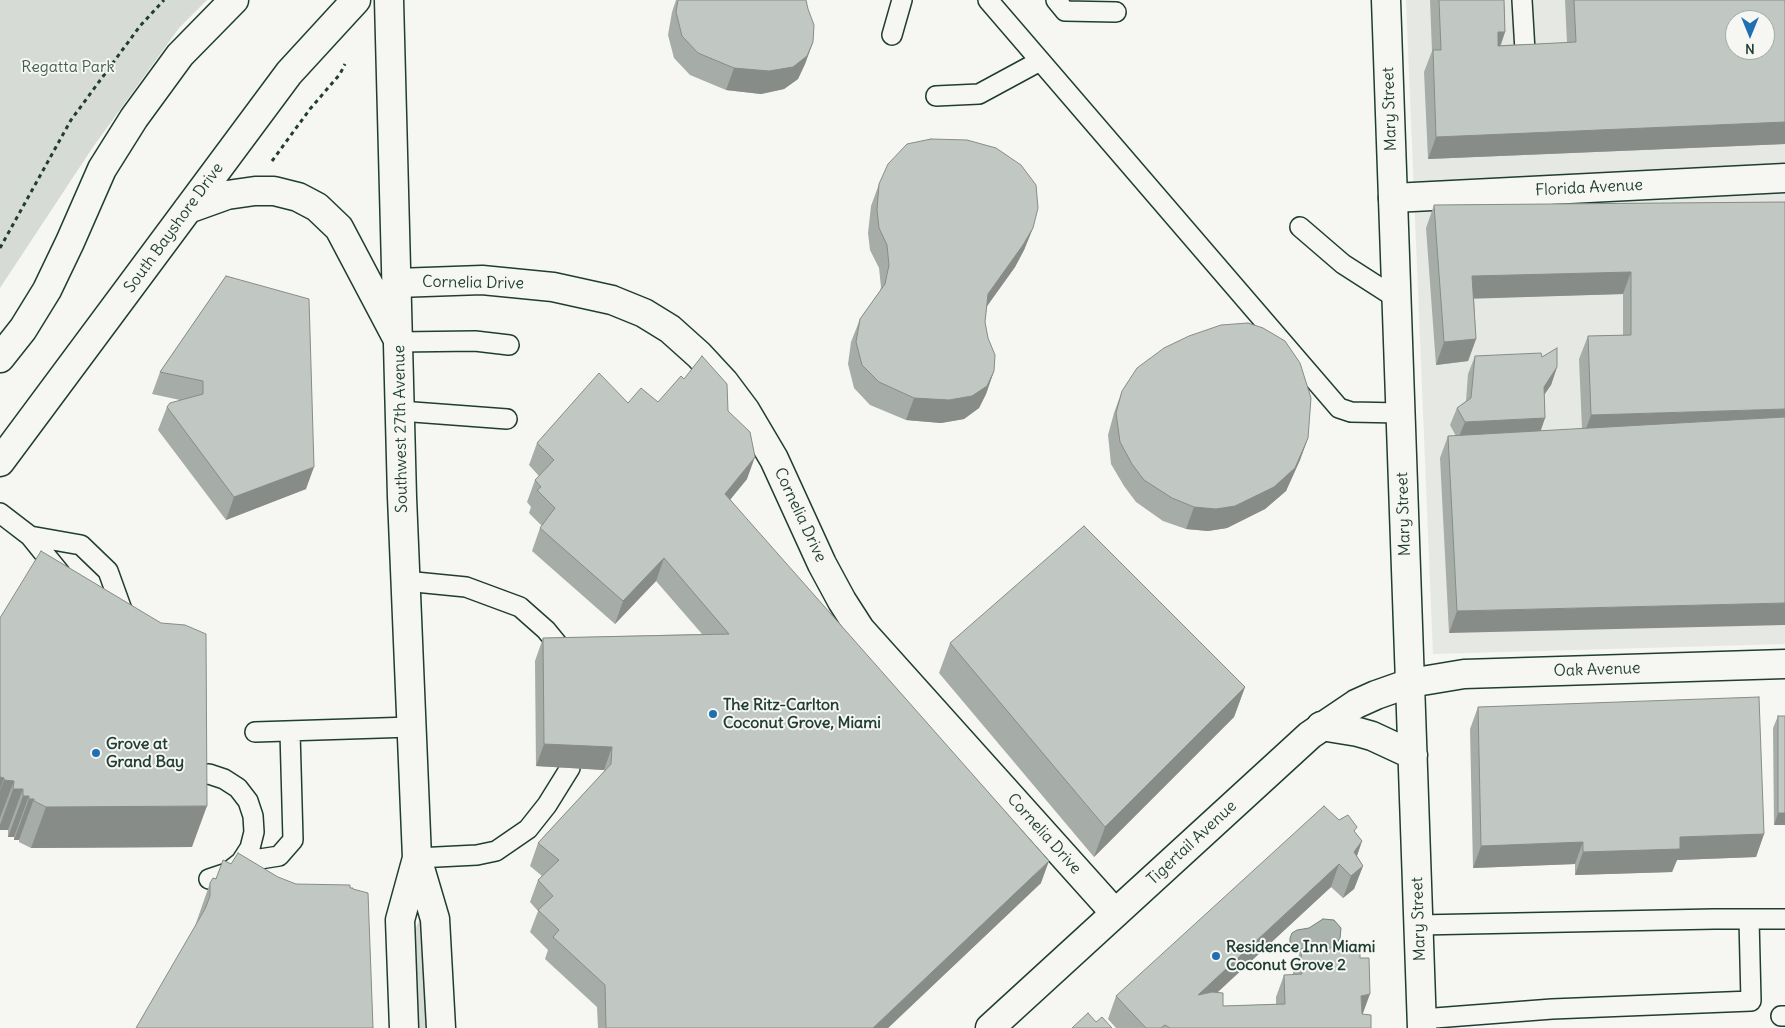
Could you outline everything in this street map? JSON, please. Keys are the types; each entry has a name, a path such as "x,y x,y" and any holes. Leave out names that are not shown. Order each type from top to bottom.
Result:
{"street":[{"path":"0,358 23,329 47,290 102,169 134,118 180,54 234,0"},
{"name":"South Bayshore Drive","path":"0,462 289,73 356,0"},
{"name":"Southwest 27th Avenue","path":"389,0 405,581 416,858 436,919 441,1028"},
{"name":"Mary Street","path":"1386,0 1422,1024"},
{"name":"Florida Avenue","path":"1393,198 1785,178"},
{"path":"188,209 228,195 255,191 274,191 298,197 317,207 339,228 399,342"},
{"name":"Cornelia Drive","path":"397,282 482,280 561,288 612,300 644,313 670,329 699,355 724,382 744,410 774,459 822,564 860,629 1115,914"},
{"name":"Oak Avenue","path":"1410,683 1464,674 1785,664"},
{"name":"Tigertail Avenue","path":"990,1028 1321,726 1370,698 1410,683"},
{"path":"1321,726 1372,736 1413,755"},
{"name":"Southwest 27th Avenue","path":"404,1028 400,920 416,858"}],"lane":[{"path":"892,35 902,0"},
{"path":"988,0 1339,408 1350,412 1400,413"},
{"path":"1056,0 1065,10 1116,12"},
{"path":"1522,0 1524,51"},
{"path":"936,96 979,94 1040,61"},
{"path":"1300,227 1343,264 1396,298"},
{"path":"399,342 475,341 509,345"},
{"path":"400,411 507,419"},
{"path":"0,513 30,536 72,587"},
{"path":"30,536 81,545 108,571 134,628 108,616"},
{"path":"405,581 466,587 520,607 546,630 570,660"},
{"path":"255,732 411,727"},
{"path":"241,862 280,856 293,840 290,732"},
{"path":"192,774 193,755"},
{"path":"416,858 477,855 496,851 528,829 570,768"},
{"path":"168,786 176,780 192,774 208,774 224,779 238,788 248,801 253,816 254,832 250,848 241,862 227,873 210,879"},
{"path":"1422,1024 1552,1010 1752,1002 1748,919"},
{"path":"1419,925 1785,919"}],"path":[{"path":"0,248 71,120 140,26 164,0"},
{"path":"270,165 310,109 340,74 345,64"}],"shaded area":[{"path":"1406,0 1785,0 1785,644 1433,654"},
{"path":"1323,919 1334,920 1341,928 1340,938 1337,943 1329,948 1303,953 1296,952 1290,945 1292,933 1309,928"}],"green space":[{"name":"Regatta Park","path":"0,0 207,0 179,28 93,147 0,288"},
{"path":"423,912 430,1028 416,1028 414,950 416,928"}],"building":[{"path":"678,0 806,0 814,25 813,42 807,56 793,67 769,71 734,68 698,53 682,36 676,12"},
{"path":"1439,0 1504,0 1505,32 1498,32 1498,46 1576,42 1574,0 1785,0 1785,122 1436,137 1433,50 1441,50"},
{"path":"931,139 967,140 996,148 1021,165 1036,185 1038,208 1033,228 988,294 985,322 988,338 995,355 994,371 987,386 972,396 949,400 914,398 879,382 862,365 856,342 860,319 885,284 889,265 887,245 879,228 877,210 879,184 888,164 907,144"},
{"path":"1785,202 1785,409 1591,415 1588,336 1631,335 1631,272 1472,276 1476,339 1444,342 1434,205"},
{"path":"226,276 309,299 314,467 234,497 167,407 170,403 203,394 203,381 160,372"},
{"path":"1248,323 1263,328 1285,341 1300,363 1311,398 1308,438 1295,468 1274,487 1235,506 1216,509 1194,507 1172,498 1144,480 1132,464 1120,442 1116,413 1122,391 1137,368 1164,348 1189,336 1221,325"},
{"path":"1557,348 1557,367 1544,387 1545,418 1465,422 1457,408 1471,398 1475,356 1541,353 1542,357"},
{"name":"The Ritz-Carlton Coconut Grove, Miami","path":"702,356 727,384 728,411 750,432 755,457 725,494 1049,861 873,1028 606,1028 605,985 553,937 559,930 538,910 553,896 538,880 559,860 538,843 611,764 612,747 544,744 543,638 729,634 664,558 623,601 540,528 555,508 537,490 541,487 535,480 554,460 537,443 599,373 628,403 641,388 658,402 681,376 684,379"},
{"path":"1785,417 1785,603 1457,611 1448,436"},
{"path":"1084,526 1245,687 1105,827 950,643"},
{"name":"Grove at Grand Bay","path":"41,551 161,623 185,625 206,634 207,806 46,807 34,801 34,799 29,799 29,796 23,796 23,789 13,789 14,781 4,780 4,778 0,777 0,618"},
{"path":"1759,697 1764,834 1680,837 1680,849 1583,852 1583,842 1481,846 1478,707"},
{"path":"1778,716 1785,716 1785,813 1778,813"},
{"path":"1324,806 1339,820 1348,815 1357,827 1354,831 1362,841 1354,852 1363,866 1351,876 1339,864 1198,995 1212,992 1223,993 1223,1006 1285,1004 1284,975 1302,974 1301,949 1360,947 1360,958 1369,958 1370,994 1361,996 1362,1014 1371,1015 1371,1028 1170,1028 1165,1025 1161,1028 1146,1028 1116,996"},
{"path":"238,853 278,877 296,884 350,885 350,888 368,893 373,1028 136,1028 205,909 210,896 210,883 213,878 216,879 223,860 231,864"},
{"path":"1088,1013 1096,1022 1102,1017 1112,1028 1072,1028"}],"place":[{"name":"The Ritz-Carlton Coconut Grove, Miami","path":"713,714"},
{"name":"Grove at Grand Bay","path":"96,753"},
{"name":"Residence Inn Miami Coconut Grove 2","path":"1216,956"}]}
